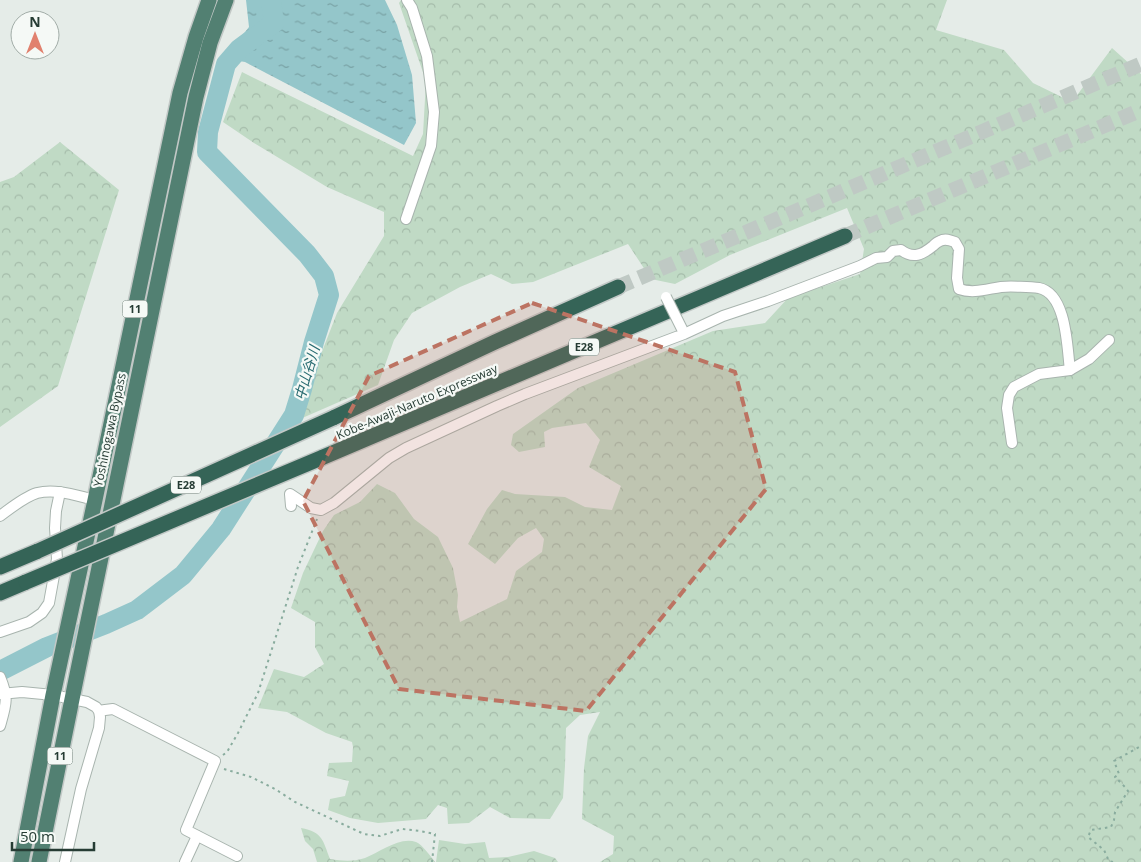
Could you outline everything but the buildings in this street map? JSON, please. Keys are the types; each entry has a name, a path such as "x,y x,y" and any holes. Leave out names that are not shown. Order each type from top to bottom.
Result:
{"highway":[{"name":"Yoshinogawa Bypass","path":"21,862 53,695 96,500 180,93 209,0"},
{"name":"Yoshinogawa Bypass","path":"39,862 196,97 210,44 226,0"},
{"name":"Kobe-Awaji-Naruto Expressway","path":"0,593 845,236"},
{"name":"Kobe-Awaji-Naruto Expressway","path":"0,567 618,288"}],"street":[{"path":"406,219 431,146 434,112 427,56 412,8 407,0"},
{"path":"291,506 290,494 311,508 321,510 334,503 389,458 406,448 525,394 723,316 860,266 876,258 887,257 893,251 901,250 907,254 916,255 924,253 940,241 948,239 955,242 959,249 957,278 959,290 967,292 1002,287 1041,288 1053,296 1060,307 1064,319 1070,370"},
{"path":"666,297 683,332"},
{"path":"1012,443 1007,408 1009,395 1014,387 1039,374 1070,370 1090,359 1109,340"},
{"path":"0,516 19,502 36,493 60,492 96,500"},
{"path":"0,632 29,622 42,613 49,603 57,559 55,528 60,492"},
{"path":"0,726 6,704 2,687 87,702 99,711 99,728 81,789 65,862"},
{"path":"99,711 112,709 215,761 186,830 237,856"},
{"path":"185,862 197,836"}],"path":[{"path":"321,510 298,567 258,693 227,752 215,761 223,769 251,777 295,802 364,834 380,836 402,830 435,834 432,862"},
{"path":"1113,862 1109,861 1104,850 1088,837 1092,830 1111,826 1115,812 1128,791 1115,777 1119,774 1114,761 1141,746"}],"highlighted area":[{"path":"532,303 735,372 766,489 586,711 399,689 303,501 369,376"}],"green space":[{"path":"401,0 947,0 936,30 1004,50 1033,83 1072,102 1112,48 1141,74 1141,862 600,862 613,854 614,836 582,819 584,768 588,736 600,712 580,715 566,728 563,798 550,819 510,818 490,807 469,823 448,824 447,808 438,805 426,819 378,823 350,818 328,810 330,799 345,796 349,781 327,776 329,763 352,762 352,742 326,733 287,712 258,708 274,669 304,677 324,664 315,647 315,622 291,608 303,573 323,531 334,515 360,502 377,484 395,493 414,519 438,537 453,568 460,622 507,599 516,571 542,552 544,539 536,528 518,538 495,564 468,544 487,509 502,490 515,494 565,497 585,507 612,510 621,486 589,467 600,440 586,423 552,428 544,432 545,447 519,452 511,445 513,434 578,388 713,331 765,323 788,298 860,274 864,249 847,208 730,255 675,284 651,279 628,244 533,282 512,284 491,274 460,287 412,313 394,340 378,385 300,419 316,367 337,313 384,236 384,212 327,187 223,122 242,72 413,156 423,134 426,81 399,3"},
{"path":"60,142 119,190 58,386 0,427 0,182 14,177"},
{"path":"301,828 314,832 321,838 330,859 348,861 365,858 397,843 410,841 421,845 435,862 317,862 313,849 305,841"},
{"path":"439,840 465,844 485,842 489,858 508,857 534,851 555,858 558,862 436,862"}],"water":[{"path":"246,0 385,0 397,25 412,75 416,123 404,145 245,62 233,60 227,49 234,46 249,27"}],"waterway":[{"name":"中山谷川","path":"0,671 47,647 137,610 183,575 221,529 294,415 329,295 324,276 307,254 207,152 208,132 226,64 239,49 274,23 271,0"}],"tunnel":[{"path":"618,287 1141,64"},
{"path":"845,236 1141,110"}]}
